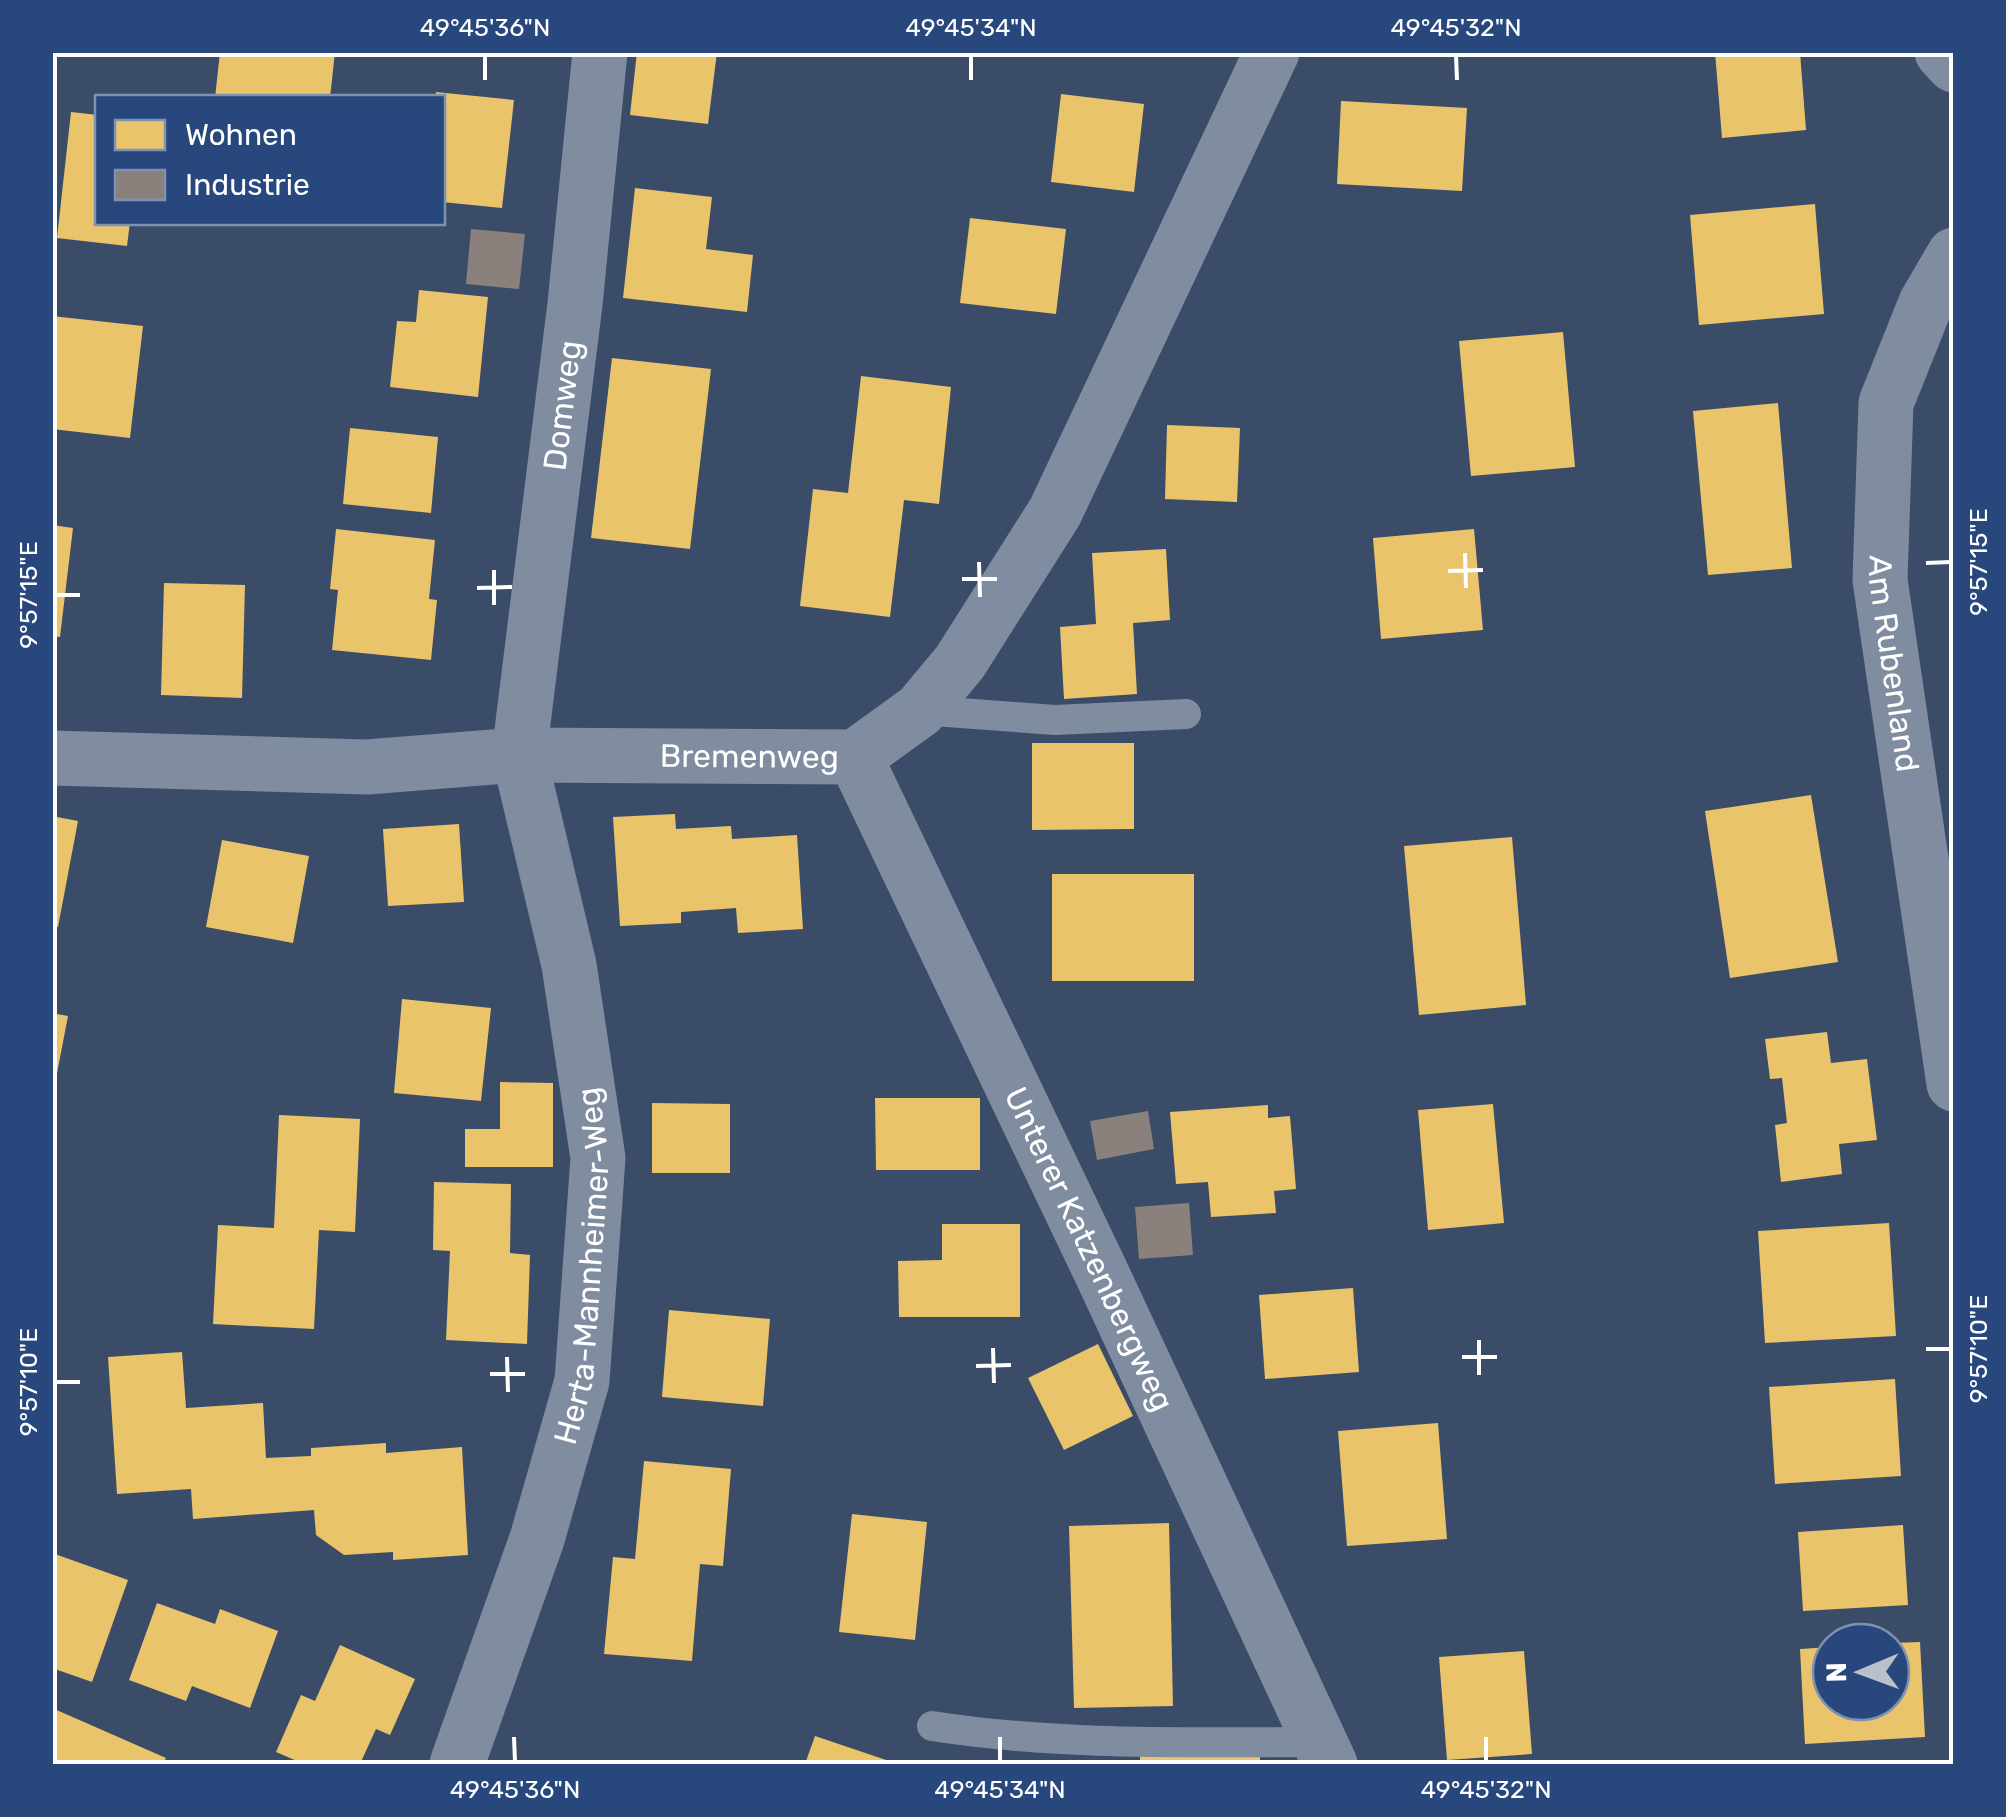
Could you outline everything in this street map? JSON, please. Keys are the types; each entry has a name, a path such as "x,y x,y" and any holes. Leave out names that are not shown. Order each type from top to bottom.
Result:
{"street":[{"name":"Domweg","path":"519,755 575,304 600,52"},
{"name":"Bremenweg","path":"52,758 367,768 519,755 855,757 920,710 960,662 1055,512 1272,52"},
{"path":"1942,52 1954,65"},
{"name":"Am Rubenland","path":"1954,255 1926,303 1886,403 1880,580 1954,1084"},
{"name":"Herta-Mannheimer-Weg","path":"456,1764 537,1539 582,1380 598,1158 569,965 519,755"},
{"name":"Unterer Katzenbergweg","path":"855,757 1101,1272 1324,1753"}],"lane":[{"path":"920,710 1055,720 1186,714"},
{"name":"Unterer Katzenbergweg","path":"932,1726 1006,1738 1324,1753"}],"building: Wohnen":[{"path":"220,52 335,52 330,95 215,95"},
{"path":"637,52 717,52 708,124 630,115"},
{"path":"1715,52 1800,52 1806,130 1722,138"},
{"path":"436,92 514,100 502,208 445,202 445,95 436,95"},
{"path":"1061,94 1144,104 1134,192 1051,182"},
{"path":"1341,101 1467,108 1462,191 1337,184"},
{"path":"71,112 95,115 95,225 130,225 127,246 57,238"},
{"path":"635,188 712,197 706,249 753,255 747,312 623,298"},
{"path":"1815,204 1824,314 1699,325 1690,215"},
{"path":"970,218 1066,229 1056,314 960,303"},
{"path":"419,290 488,297 478,397 390,387 397,321 416,322"},
{"path":"52,316 143,326 130,438 52,429"},
{"path":"1563,332 1575,467 1471,476 1459,341"},
{"path":"612,358 711,369 690,549 591,538"},
{"path":"861,376 951,387 939,504 904,500 890,617 800,606 813,489 848,493"},
{"path":"1778,403 1792,568 1708,575 1693,411"},
{"path":"1167,425 1240,428 1237,502 1165,499"},
{"path":"350,428 438,437 431,513 343,504"},
{"path":"52,525 73,528 60,637 52,636"},
{"path":"336,529 435,540 429,599 437,600 431,660 332,650 338,590 330,589"},
{"path":"1474,529 1483,630 1381,639 1373,538"},
{"path":"1166,549 1170,620 1133,623 1137,694 1064,699 1060,627 1096,624 1092,553"},
{"path":"164,583 245,585 242,698 161,695"},
{"path":"1032,743 1134,743 1134,829 1032,830"},
{"path":"1811,795 1838,962 1730,978 1705,811"},
{"path":"675,814 676,829 731,826 732,839 797,835 803,929 738,933 736,908 681,912 681,923 620,926 613,817"},
{"path":"52,816 78,821 58,927 52,926"},
{"path":"459,824 464,902 388,906 383,829"},
{"path":"1512,837 1526,1005 1419,1015 1404,846"},
{"path":"222,840 309,856 293,943 206,927"},
{"path":"1052,874 1194,874 1194,981 1052,981"},
{"path":"402,999 491,1008 481,1101 394,1093"},
{"path":"52,1013 68,1016 54,1089 52,1089"},
{"path":"1827,1032 1831,1063 1867,1059 1877,1140 1839,1144 1842,1174 1781,1182 1775,1125 1787,1123 1782,1078 1770,1079 1765,1039"},
{"path":"500,1082 553,1083 553,1167 465,1167 465,1129 500,1129"},
{"path":"875,1098 980,1098 980,1170 876,1170"},
{"path":"652,1103 730,1104 730,1173 652,1173"},
{"path":"1493,1104 1504,1223 1428,1230 1418,1110"},
{"path":"1268,1105 1268,1118 1290,1116 1296,1189 1274,1191 1276,1213 1211,1217 1208,1182 1176,1184 1170,1112"},
{"path":"279,1115 360,1119 355,1232 319,1230 314,1329 213,1324 218,1225 274,1228"},
{"path":"434,1182 511,1184 510,1253 530,1255 527,1344 446,1340 450,1251 433,1250"},
{"path":"1889,1223 1896,1336 1765,1343 1758,1231"},
{"path":"942,1224 1020,1224 1020,1317 899,1317 898,1261 942,1260"},
{"path":"1353,1288 1359,1372 1265,1379 1259,1295"},
{"path":"669,1310 770,1319 763,1406 662,1397"},
{"path":"1098,1344 1133,1416 1064,1450 1028,1378"},
{"path":"182,1352 186,1408 263,1403 266,1458 311,1456 311,1448 386,1443 386,1453 462,1447 468,1555 393,1560 393,1552 344,1555 316,1535 314,1510 193,1519 191,1489 117,1494 108,1357"},
{"path":"1895,1379 1901,1476 1775,1484 1769,1387"},
{"path":"1438,1423 1447,1539 1347,1546 1338,1431"},
{"path":"644,1461 731,1469 723,1566 700,1564 692,1661 604,1654 613,1557 635,1559"},
{"path":"852,1514 927,1522 915,1640 839,1632"},
{"path":"1169,1523 1173,1706 1074,1708 1069,1526"},
{"path":"1903,1525 1908,1605 1803,1611 1798,1532"},
{"path":"52,1553 128,1580 92,1682 52,1668"},
{"path":"157,1603 215,1624 220,1609 278,1631 250,1708 192,1686 186,1701 129,1680"},
{"path":"1911,1642 1920,1642 1925,1737 1805,1744 1800,1649 1811,1648 1811,1722 1911,1722"},
{"path":"340,1645 415,1679 390,1735 376,1729 360,1764 304,1764 276,1752 301,1695 315,1701"},
{"path":"1524,1651 1532,1754 1447,1760 1439,1657"},
{"path":"52,1708 166,1758 163,1764 52,1764"},
{"path":"815,1736 898,1764 805,1764"},
{"path":"1260,1747 1260,1764 1140,1764 1140,1748"}],"building: Industrie":[{"path":"471,229 525,234 519,289 466,284"},
{"path":"1148,1111 1154,1149 1097,1160 1090,1121"},
{"path":"1189,1203 1193,1255 1139,1259 1135,1207"}]}
